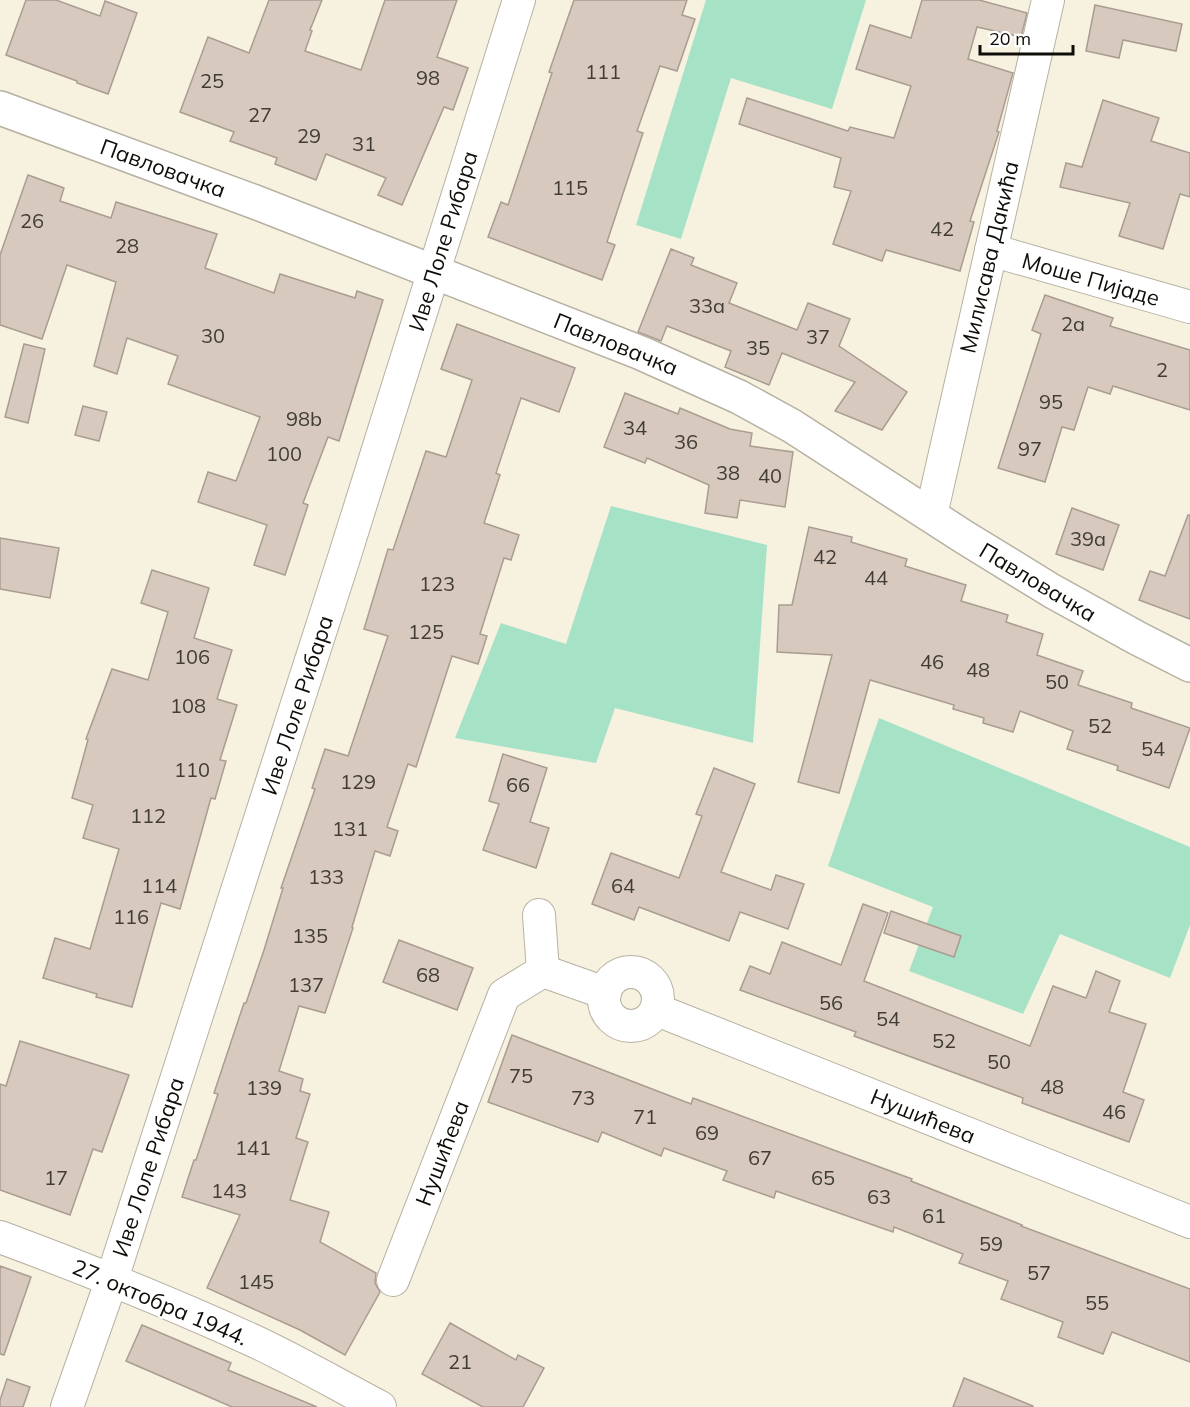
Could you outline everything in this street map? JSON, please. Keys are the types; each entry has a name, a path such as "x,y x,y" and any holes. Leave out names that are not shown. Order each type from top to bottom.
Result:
{"street":[{"name":"Иве Лоле Рибара","path":"67,1407 112,1279 343,561 519,0"},
{"name":"Милисава Дакића","path":"931,515 1048,0"},
{"name":"Павловачка","path":"0,108 255,202 641,352 739,397 792,426 1052,591 1137,639 1190,665"},
{"name":"Моше Пијаде","path":"991,250 1190,307"},
{"path":"539,915 543,971"},
{"name":"Нушићева","path":"393,1280 504,995 543,971 604,993 607,1012 622,1025 632,1027 642,1024 657,1010 1190,1222"},
{"name":"27. октобра 1944.","path":"0,1237 112,1279 256,1342 380,1407"}],"green space":[{"path":"706,0 866,0 832,109 731,78 681,239 636,225"},
{"path":"611,506 767,545 753,743 615,708 596,763 455,738 501,623 566,644"},
{"path":"879,718 1190,847 1190,925 1170,978 1060,934 1023,1014 909,971 933,907 828,866"}],"building":[{"path":"26,0 56,0 100,16 105,1 137,13 108,94 6,55"},
{"path":"269,0 322,0 310,30 312,31 305,51 361,70 385,0 457,0 437,57 468,68 453,110 444,107 402,205 378,195 386,178 326,154 316,180 275,164 277,158 230,141 234,132 180,112 208,37 249,53"},
{"path":"574,0 687,0 682,15 695,19 677,71 660,66 637,131 643,133 607,242 615,245 602,280 488,237 501,202 508,205"},
{"path":"922,0 979,0 1027,13 1021,37 977,27 968,59 1013,73 997,131 999,132 970,221 974,222 960,271 886,250 882,261 833,244 851,191 834,187 841,158 739,124 747,98 848,131 850,127 894,138 911,86 856,69 870,25 911,38"},
{"path":"1095,5 1182,24 1176,51 1123,40 1119,58 1086,51"},
{"path":"1103,100 1159,118 1151,141 1190,153 1190,197 1180,194 1163,249 1119,236 1130,203 1060,187 1066,163 1082,167"},
{"path":"28,175 64,188 60,201 111,218 116,202 217,234 205,268 274,293 280,274 355,298 357,291 383,300 339,441 328,437 303,503 308,505 285,575 254,565 267,525 198,502 208,472 236,481 260,417 168,384 178,356 127,338 117,374 94,366 116,282 67,265 42,339 0,325 0,255"},
{"path":"671,249 694,258 691,265 737,283 729,303 797,330 808,303 850,319 839,346 907,392 882,430 835,411 855,382 782,353 769,385 725,367 731,351 667,326 661,341 638,332"},
{"path":"1045,295 1113,318 1110,326 1190,350 1190,410 1113,386 1110,394 1088,387 1074,430 1062,427 1045,482 998,468 1041,334 1032,330"},
{"path":"457,324 575,368 559,412 521,398 496,473 500,475 484,523 519,535 511,560 504,558 480,634 487,636 478,664 452,656 416,767 408,764 387,827 398,831 390,856 375,851 325,1013 299,1006 279,1071 303,1079 300,1091 310,1094 296,1138 308,1142 290,1200 329,1212 320,1242 376,1273 375,1283 380,1292 345,1355 300,1330 207,1288 240,1215 182,1197 218,1094 214,1093 264,950 283,888 281,888 315,789 312,788 325,749 348,756 388,636 364,629 388,549 393,550 426,451 446,457 472,380 441,369"},
{"path":"24,344 45,349 28,423 5,417"},
{"path":"625,393 678,414 680,408 730,429 752,433 750,446 793,452 785,507 740,500 737,518 705,513 709,485 647,458 645,463 604,447"},
{"path":"83,406 107,412 99,441 75,435"},
{"path":"1072,508 1119,525 1103,570 1056,554"},
{"path":"1188,515 1190,515 1190,619 1139,600 1150,571 1165,576"},
{"path":"809,527 852,537 851,542 907,559 905,566 966,585 961,601 1008,615 1006,622 1043,634 1037,655 1083,671 1078,685 1132,703 1131,708 1190,728 1169,788 1117,770 1118,766 1067,749 1073,731 1020,711 1013,732 983,723 984,718 953,709 954,705 870,680 839,793 798,782 832,655 777,652 779,605 792,605"},
{"path":"0,538 59,548 50,598 0,589"},
{"path":"152,570 209,588 194,638 232,650 217,699 237,705 220,760 226,761 215,799 211,798 180,909 161,903 132,1007 43,978 55,938 90,949 119,849 83,838 93,805 72,798 88,740 86,739 112,669 148,680 168,612 141,603"},
{"path":"503,754 547,768 530,822 549,828 536,868 483,850 499,804 489,801"},
{"path":"714,768 755,784 721,872 771,890 776,875 804,884 788,929 740,912 729,941 639,907 634,920 592,904 611,853 679,878 702,816 696,814"},
{"path":"863,904 888,913 864,981 1030,1046 1053,986 1086,998 1096,971 1120,981 1109,1012 1146,1024 1123,1092 1144,1100 1129,1142 1022,1103 1023,1098 854,1036 856,1032 740,990 750,966 770,974 782,942 841,965"},
{"path":"891,911 961,936 954,957 884,933"},
{"path":"399,940 473,968 457,1010 383,982"},
{"path":"512,1035 691,1104 693,1098 912,1179 911,1181 1021,1226 1190,1289 1190,1362 1112,1332 1103,1354 1058,1337 1063,1322 1001,1299 1008,1281 959,1263 963,1254 894,1227 893,1232 776,1191 774,1198 723,1180 727,1171 664,1148 661,1156 602,1132 598,1142 488,1102"},
{"path":"20,1041 129,1075 102,1152 93,1149 70,1215 0,1190 0,1084 6,1086"},
{"path":"0,1266 31,1277 4,1355 0,1354"},
{"path":"450,1323 516,1360 518,1355 544,1368 523,1407 483,1407 422,1374"},
{"path":"142,1325 231,1363 228,1370 317,1407 232,1407 126,1361"},
{"path":"964,1378 1033,1406 1033,1407 953,1407"},
{"path":"7,1379 30,1387 23,1407 0,1407"}]}
